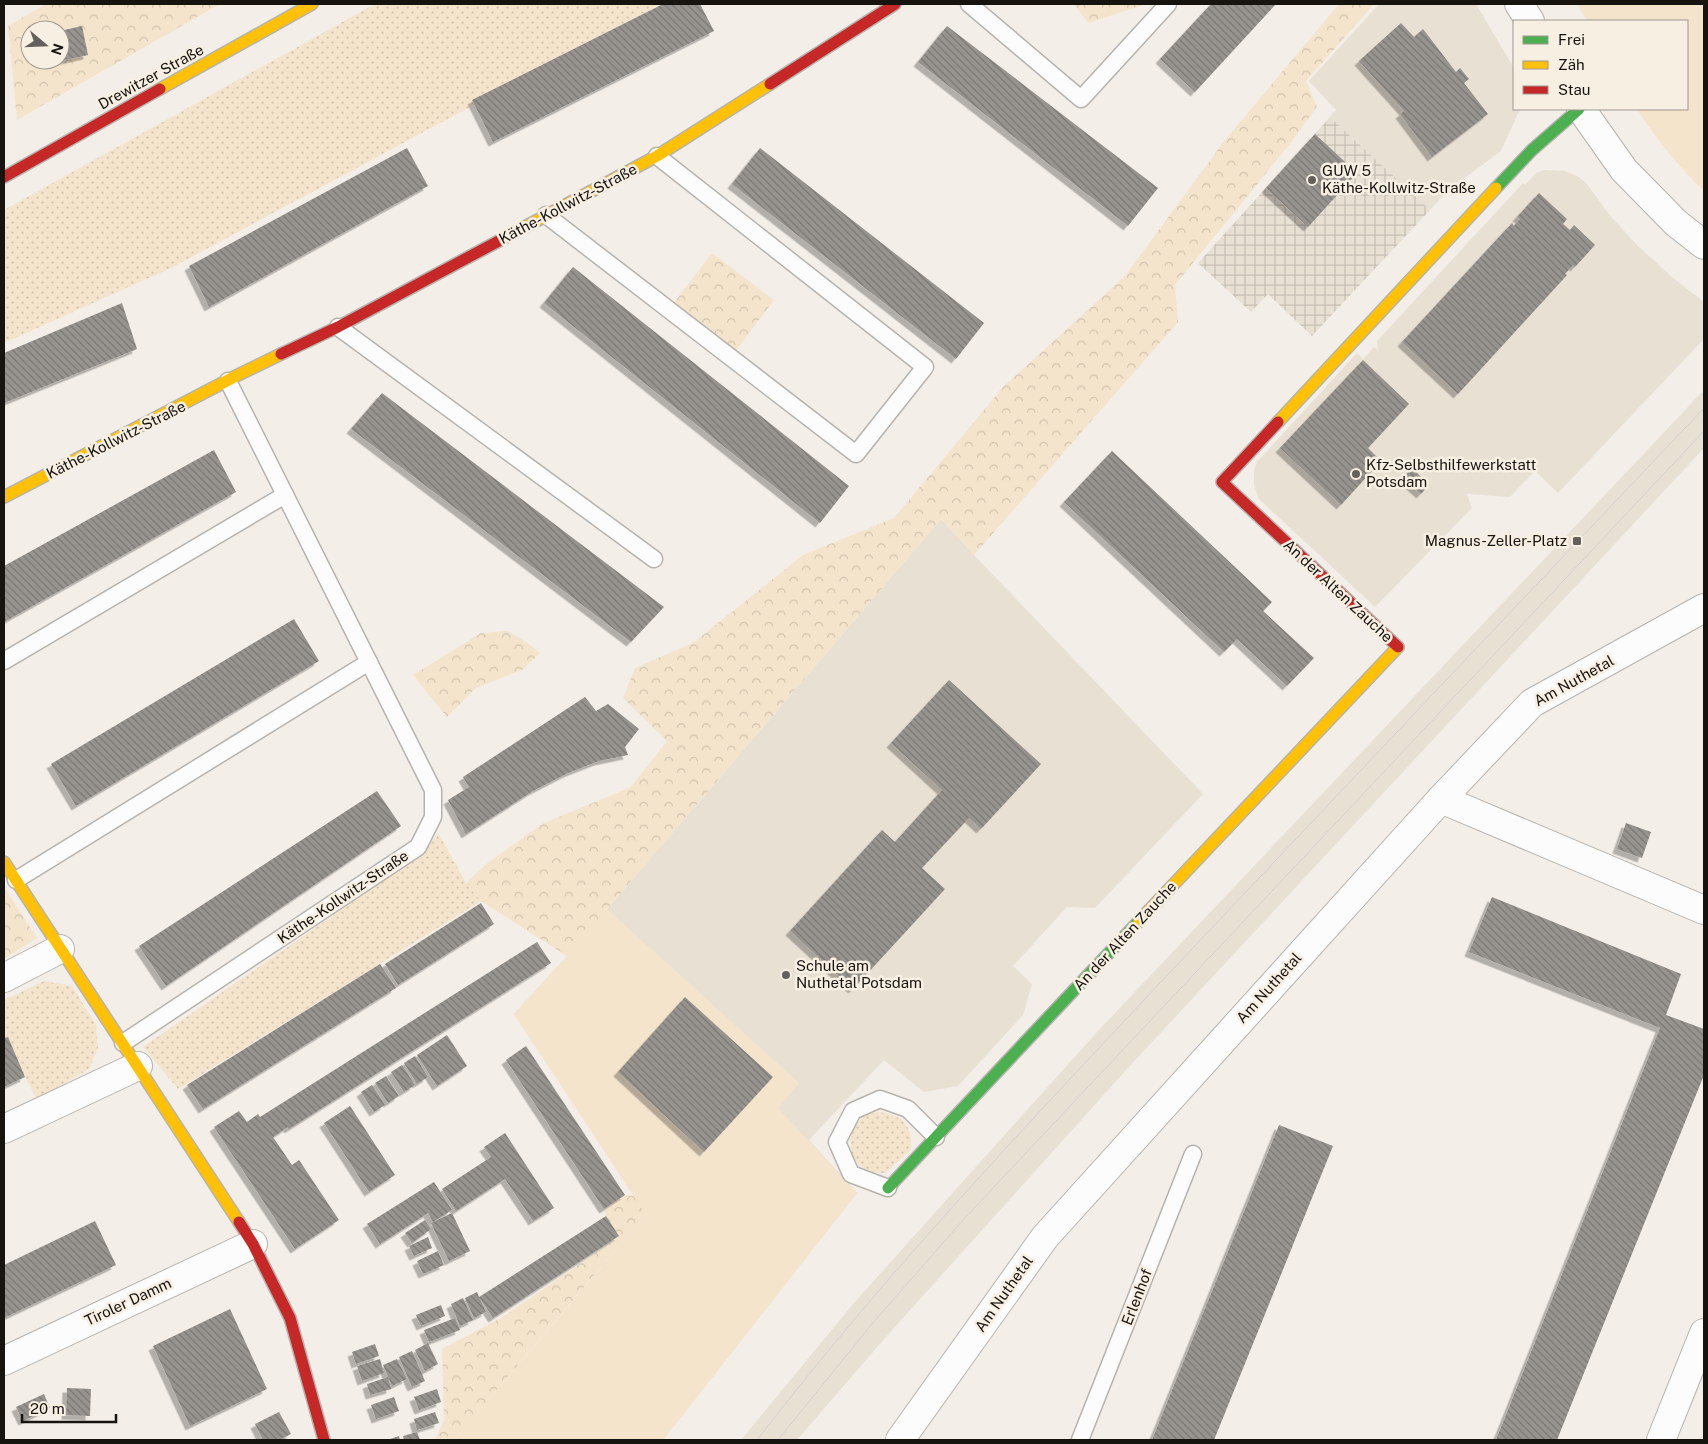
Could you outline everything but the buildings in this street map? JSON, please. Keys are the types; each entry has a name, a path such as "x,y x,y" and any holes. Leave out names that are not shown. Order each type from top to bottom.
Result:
{"street":[{"name":"Drewitzer Straße","path":"5,170 312,4"},
{"name":"Käthe-Kollwitz-Straße","path":"4,498 228,381 338,327 657,156 895,4"},
{"path":"1519,4 1529,20"},
{"name":"An der Alten Zauche","path":"888,1188 1398,647 1222,482 1532,150 1579,110"},
{"name":"An der Alten Zauche","path":"1581,110 1624,170 1676,224 1704,245"},
{"name":"Am Nuthetal","path":"900,1440 1045,1237 1441,799 1532,703 1704,608"},
{"path":"1441,799 1704,910"},
{"path":"4,862 253,1244 290,1318 324,1440"},
{"path":"4,978 60,950"},
{"path":"4,1129 138,1066"},
{"name":"Tiroler Damm","path":"4,1361 253,1244"},
{"path":"1661,1440 1704,1333"}],"lane":[{"path":"970,4 1081,99 1168,4"},
{"path":"546,215 856,454 925,368 657,156"},
{"path":"338,327 654,559"},
{"name":"Käthe-Kollwitz-Straße","path":"123,1043 418,847 433,818 433,790 228,381"},
{"path":"4,660 285,495"},
{"path":"16,880 369,662"},
{"path":"888,1188 851,1174 837,1142 853,1111 880,1099 908,1109 936,1136"},
{"name":"Erlenhof","path":"1080,1440 1193,1154"}],"shaded area":[{"path":"1379,4 1476,4 1513,66 1513,110 1520,110 1501,151 1446,192 1430,210 1330,117 1336,110 1309,81"},
{"path":"1330,117 1430,210 1312,336 1268,294 1251,312 1198,263"},
{"path":"1544,170 1565,171 1579,177 1586,183 1612,218 1639,247 1672,277 1704,302 1704,339 1558,493 1535,471 1510,497 1467,494 1472,508 1375,607 1259,499 1254,485 1254,470 1257,462 1357,353 1363,359 1374,347 1378,350 1377,341 1523,183 1525,185 1536,173"},
{"path":"1704,390 1704,448 1127,1069 885,1338 797,1440 741,1440 853,1304 1097,1032"},
{"name":"Schule am Nuthetal Potsdam","path":"941,519 1203,794 1095,908 1067,907 1013,966 1032,984 1023,1015 958,1086 924,1092 884,1060 809,1140 857,1193 663,1440 457,1440 646,1214 514,1014 567,956"}],"green space":[{"path":"46,4 220,4 17,120 8,26"},
{"path":"375,4 661,4 173,267 4,343 4,210"},
{"path":"1074,4 1144,4 1144,5 1088,23"},
{"path":"1339,4 1374,4 1306,81 1317,107 1289,145 1175,285 1178,322 974,555 941,519 567,956 481,901 466,883 485,865 542,824 631,787 667,741 623,698 635,668 693,643 803,555 894,518 1003,387 1125,276 1225,140"},
{"path":"1577,4 1704,4 1704,191 1668,152 1638,110 1688,110 1688,20 1586,20"},
{"path":"712,253 774,300 735,352 673,304"},
{"path":"507,631 540,653 524,669 476,688 447,717 413,675 481,633"},
{"path":"439,834 466,883 481,901 178,1089 143,1047 419,856"},
{"path":"4,887 37,938 4,959"},
{"path":"607,909 799,1083 778,1108 857,1193 663,1440 457,1440 456,1438 646,1215 514,1014"},
{"path":"44,981 72,986 96,1025 98,1048 89,1069 37,1099 25,1077 8,1037 4,1038 4,1000"},
{"path":"877,1112 893,1115 904,1122 908,1128 911,1141 911,1150 885,1173 873,1172 862,1167 853,1155 850,1141 855,1126 860,1120 866,1115"},
{"path":"625,1195 634,1196 646,1214 456,1438 457,1440 435,1440 444,1421 442,1349 501,1318 619,1237 606,1216 604,1209"}],"tram line":[{"path":"757,1440 913,1251 1023,1129 1704,408"},
{"path":"778,1440 871,1325 964,1219 1704,431"}],"traffic: fast":[{"path":"1496,188 1532,150 1578,110"},
{"path":"888,1188 1139,921"}],"traffic: slow":[{"path":"160,89 312,4"},
{"path":"523,228 657,156 770,84"},
{"path":"1278,422 1496,188"},
{"path":"4,497 281,354"},
{"path":"1139,921 1398,647"},
{"path":"4,862 239,1222"}],"traffic: jam":[{"path":"770,84 895,4"},
{"path":"4,177 160,89"},
{"path":"281,354 338,327 523,228"},
{"path":"1278,422 1222,482 1398,647"},
{"path":"239,1222 253,1244 290,1318 324,1440"}],"place":[{"name":"GUW 5 Käthe-Kollwitz-Straße","path":"1312,180"},
{"name":"Kfz-Selbsthilfewerkstatt Potsdam","path":"1356,474"},
{"name":"Magnus-Zeller-Platz","path":"1577,541"},
{"name":"Schule am Nuthetal Potsdam","path":"786,975"}]}
